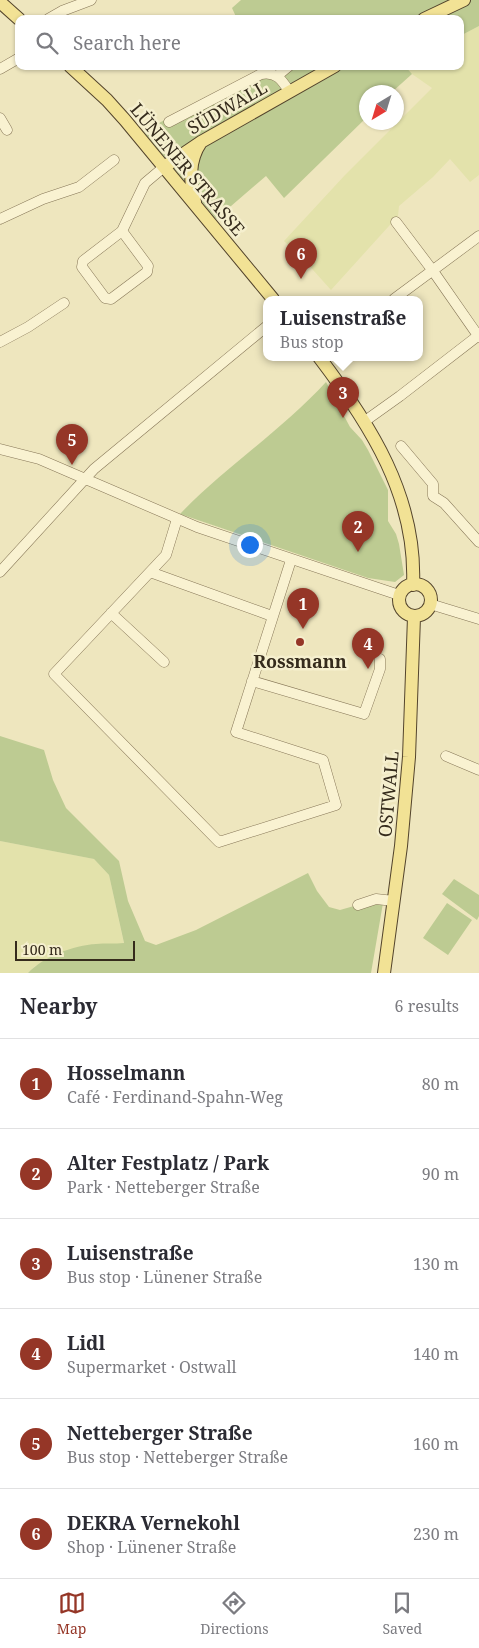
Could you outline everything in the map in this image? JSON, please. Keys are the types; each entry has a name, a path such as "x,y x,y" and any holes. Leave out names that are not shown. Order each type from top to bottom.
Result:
{"main road":[{"path":"432,15 464,0"},
{"path":"0,2 15,15"},
{"name":"LÜNENER STRASSE","path":"74,70 107,100 271,296"},
{"name":"SÜDWALL","path":"164,167 201,142 328,70"},
{"path":"196,205 192,188 191,170 194,156 201,142"},
{"path":"322,361 365,421 388,463 407,515 413,547 414,584"},
{"path":"414,584 427,590 431,599 424,613 414,616 403,612 398,602 399,595 405,588 414,584"},
{"name":"OSTWALL","path":"384,973 394,901 409,757 414,616"}],"street":[{"path":"55,15 91,0"},
{"path":"0,69 15,60"},
{"path":"284,70 277,76 289,92"},
{"name":"LÜNENER STRASSE","path":"169,122 260,74 269,73 277,76"},
{"path":"0,118 7,130"},
{"path":"0,218 66,190 79,187 114,160"},
{"path":"122,231 148,266 147,272 111,299 105,298 82,267 83,261 122,231 145,183 164,167"},
{"path":"365,421 479,335 396,222"},
{"path":"398,296 479,236"},
{"path":"0,342 28,327 64,303"},
{"path":"0,572 85,478 263,329"},
{"path":"401,446 433,484 433,496 444,503 479,542"},
{"path":"0,449 39,459 177,519 291,560 399,595"},
{"path":"177,519 166,555 54,674 219,842 336,805 323,760 236,732 291,560"},
{"path":"150,572 272,616"},
{"path":"430,604 479,620"},
{"path":"111,613 164,662"},
{"path":"252,680 364,714 380,669 380,659"},
{"path":"446,756 479,770"},
{"path":"358,905 376,899 394,901"}],"green space":[{"path":"241,0 479,0 479,26 464,34 464,15 235,15 232,8"},
{"path":"479,26 479,175 470,182 450,159 433,177 399,206 398,216 331,290 284,241 390,130 404,130 404,116 432,88 408,70 464,70 464,34"},
{"path":"268,70 408,70 412,74 400,85 359,85 359,125 284,198 266,176 216,219 143,131"},
{"path":"326,382 350,427 368,450 388,490 388,521 396,534 399,544 404,575 395,582 368,578 180,514 215,480 291,417"},
{"path":"0,736 44,750 53,780 66,808 119,861 128,901 145,941 156,945 196,930 308,873 317,891 329,907 340,910 354,906 383,903 371,973 28,973 50,957 69,949 87,945 124,943 109,875 94,859 0,841"},
{"path":"0,841 94,859 109,875 124,944 94,944 35,966 28,973 0,973"},
{"path":"454,879 479,895 479,916 477,920 442,894"},
{"path":"447,903 472,920 448,955 423,938"}],"place":[{"name":"DEKRA Vernekohl","path":"301,279"},
{"name":"Luisenstraße","path":"343,418"},
{"name":"Netteberger Straße","path":"72,465"},
{"name":"Alter Festplatz / Park","path":"358,552"},
{"name":"Hosselmann","path":"303,629"},
{"name":"Rossmann","path":"300,642"},
{"name":"Lidl","path":"368,669"}]}
